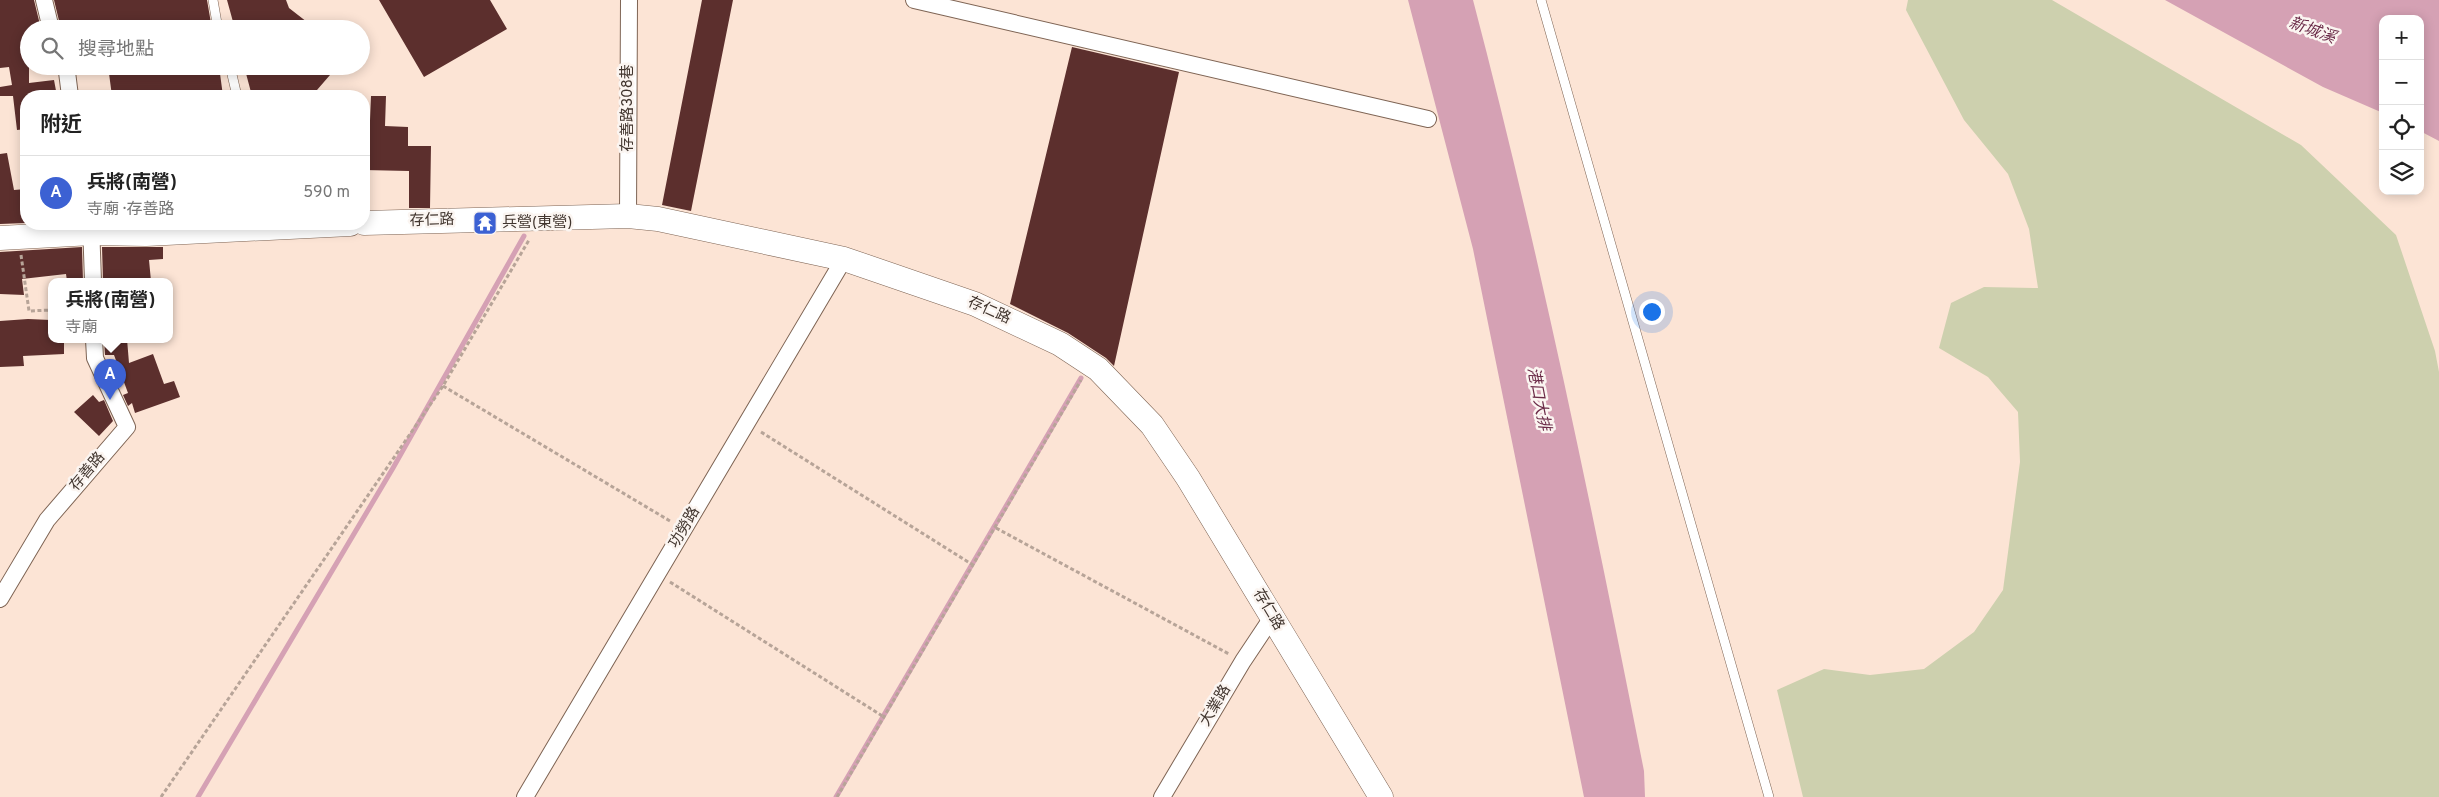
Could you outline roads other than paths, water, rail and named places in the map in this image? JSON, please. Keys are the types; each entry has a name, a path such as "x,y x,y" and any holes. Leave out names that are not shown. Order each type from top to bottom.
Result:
{"street":[{"path":"44,0 49,20"},
{"name":"存善路308巷","path":"628,216 629,0"},
{"path":"914,0 1428,119"},
{"path":"67,75 69,90"},
{"name":"存仁路","path":"370,223 628,216 658,218 844,259 975,304 1060,344 1098,369 1152,425 1188,478 1273,616 1381,797"},
{"path":"9,238 75,230"},
{"path":"92,230 93,278"},
{"path":"110,230 146,234 205,230"},
{"name":"功勞路","path":"525,797 657,573 748,424 844,259"},
{"name":"存善路","path":"0,599 47,520 127,427 95,358 94,343"},
{"name":"大業路","path":"1162,797 1242,661 1273,616"}],"lane":[{"path":"213,0 216,20"},
{"path":"1541,0 1769,797"},
{"path":"232,75 236,90"}],"water":[{"name":"港口大排","path":"1408,0 1473,0 1521,192 1565,384 1644,771 1645,797 1584,797 1473,249"},
{"name":"新城溪","path":"2165,0 2439,0 2439,141 2424,133 2424,15 2379,15 2379,111 2323,87"}],"waterway":[{"path":"198,797 393,468 524,236"},
{"path":"836,797 1081,378"}],"place":[{"name":"兵營(東營)","path":"485,223"},
{"name":"兵將(南營)","path":"110,400"}]}
